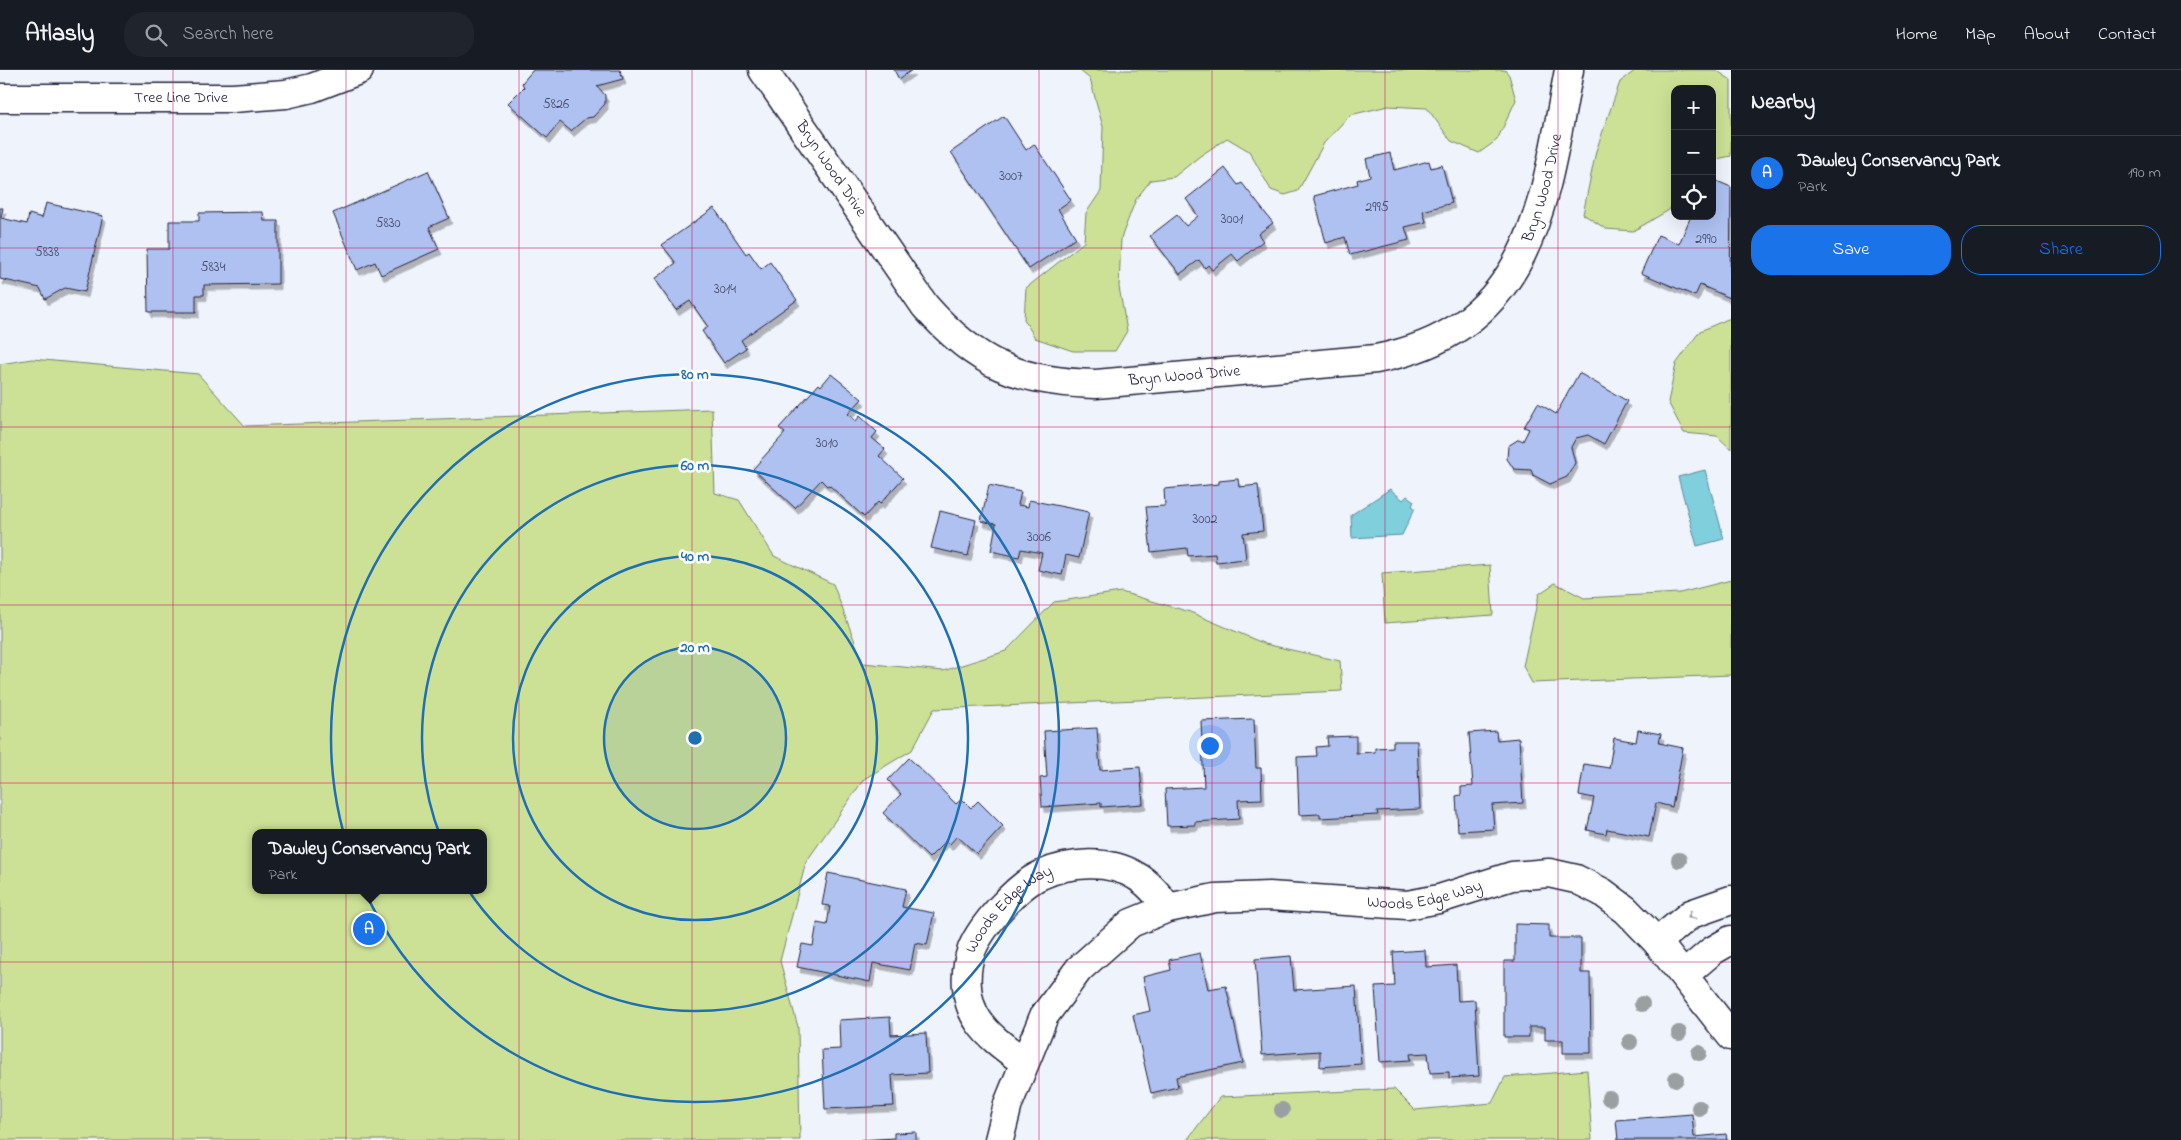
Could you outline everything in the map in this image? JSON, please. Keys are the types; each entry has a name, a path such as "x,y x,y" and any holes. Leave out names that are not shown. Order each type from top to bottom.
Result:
{"street":[{"name":"Tree Line Drive","path":"0,98 233,98 286,94 312,88 359,70"},
{"name":"Bryn Wood Drive","path":"763,70 924,306 946,329 971,350 1002,367 1035,379 1064,383 1096,384 1376,359 1404,354 1429,344 1465,323 1495,295 1517,265 1533,231 1545,196 1569,70"},
{"name":"Woods Edge Way","path":"1024,1062 996,1040 978,1021 966,984 968,965 973,947 994,916 1021,887 1050,872 1068,867 1099,864 1119,868 1137,876 1152,888 1168,908"},
{"name":"Woods Edge Way","path":"999,1140 1008,1104 1044,1016 1079,968 1131,923 1168,908 1215,898 1269,896 1407,905 1439,900 1512,876 1549,873 1576,879 1602,892 1626,910 1657,942 1731,1036"},
{"path":"1657,942 1691,914 1731,900"},
{"path":"1684,975 1712,950 1731,940"}],"green space":[{"path":"1079,70 1505,70 1509,75 1516,100 1497,140 1479,153 1451,141 1427,108 1388,106 1350,115 1324,143 1298,191 1285,195 1271,190 1249,151 1227,138 1200,156 1174,177 1151,180 1136,199 1121,238 1119,287 1127,331 1115,351 1073,351 1035,338 1024,319 1026,288 1084,242 1086,213 1101,191 1103,127 1090,79"},
{"path":"1636,70 1716,70 1731,80 1731,156 1716,159 1716,85 1671,85 1671,206 1669,210 1633,231 1606,229 1583,214 1596,151 1620,82"},
{"path":"1731,319 1731,449 1717,436 1684,433 1668,402 1676,364 1700,331"},
{"path":"32,359 198,374 245,426 712,409 715,493 739,500 774,556 833,584 863,663 943,671 1006,651 1054,602 1121,592 1190,612 1265,644 1340,661 1342,691 934,709 912,750 864,779 806,862 780,961 798,1027 800,1140 0,1140 0,364"},
{"path":"1490,565 1493,615 1385,623 1382,573"},
{"path":"1731,580 1731,675 1532,683 1523,666 1539,594 1555,583 1584,598 1680,593"},
{"path":"1587,1070 1592,1140 1187,1140 1220,1097 1394,1089 1415,1110 1492,1103 1505,1077"}],"water":[{"path":"1705,470 1724,539 1697,546 1678,477"},
{"path":"1390,489 1403,500 1407,496 1414,501 1412,506 1415,508 1402,535 1352,538 1351,515"}],"building":[{"path":"533,70 620,70 623,79 597,86 605,95 605,104 593,117 586,118 571,131 560,122 547,138 508,103 524,87 522,83"},
{"path":"894,70 912,70 899,79"},
{"path":"1004,116 1026,150 1034,144 1071,200 1058,209 1076,238 1029,269 951,152"},
{"path":"1390,153 1394,170 1429,161 1431,168 1442,165 1452,203 1423,211 1426,222 1405,227 1409,240 1350,255 1345,237 1326,243 1314,196 1358,184 1357,180 1370,176 1366,159"},
{"path":"1225,168 1238,185 1242,183 1273,223 1258,234 1263,241 1238,261 1232,254 1212,270 1208,265 1205,268 1199,260 1180,274 1150,236 1177,215 1186,226 1198,216 1186,199"},
{"path":"428,171 449,218 429,227 439,249 381,275 375,262 357,270 333,213"},
{"path":"1716,181 1731,187 1730,298 1700,285 1695,296 1641,273 1658,235 1679,244 1689,220 1716,220"},
{"path":"46,203 103,216 85,292 65,288 45,299 40,288 0,279 0,208 3,208 1,218 27,224 29,214 42,218"},
{"path":"714,208 746,254 749,252 761,269 770,262 797,300 741,340 746,348 724,363 702,331 708,327 690,301 676,310 654,279 676,263 662,245"},
{"path":"263,212 264,221 278,221 278,284 204,285 204,295 196,295 196,312 148,312 147,249 169,249 169,221 199,221 199,213"},
{"path":"1579,373 1627,401 1604,444 1588,435 1576,438 1571,447 1575,463 1567,477 1550,484 1533,475 1531,470 1514,469 1507,459 1508,446 1519,439 1523,441 1529,429 1524,427 1538,403 1556,414"},
{"path":"831,374 862,399 848,414 856,421 860,416 877,432 872,438 885,449 879,456 903,478 880,504 878,502 864,517 821,480 795,508 753,469 785,433 779,428 819,384 821,386"},
{"path":"1238,479 1239,487 1258,485 1263,531 1243,533 1246,559 1216,562 1215,554 1188,556 1187,548 1151,552 1146,507 1165,506 1164,489 1219,484 1219,481"},
{"path":"989,485 1021,492 1018,505 1028,507 1029,500 1089,512 1079,558 1066,555 1062,575 1038,570 1042,553 1021,549 1019,557 991,551 996,524 981,521"},
{"path":"940,511 976,520 968,556 931,548"},
{"path":"1254,719 1256,768 1261,768 1262,799 1238,800 1239,819 1195,822 1195,825 1167,826 1165,789 1204,787 1201,721"},
{"path":"1097,728 1100,770 1140,767 1143,804 1101,807 1101,803 1042,807 1040,778 1047,777 1044,731"},
{"path":"1638,730 1661,734 1659,743 1683,748 1672,807 1656,803 1649,837 1607,829 1606,834 1587,830 1594,798 1579,795 1584,764 1609,768 1614,738 1636,742"},
{"path":"1496,731 1497,740 1519,738 1523,803 1492,805 1494,829 1458,831 1456,796 1461,795 1461,787 1473,786 1469,733"},
{"path":"1356,736 1356,753 1375,752 1375,748 1393,747 1393,741 1417,741 1420,809 1377,811 1378,815 1320,818 1320,814 1299,815 1297,757 1317,756 1316,747 1328,746 1327,737"},
{"path":"909,758 956,804 962,799 971,808 978,801 1003,826 977,854 957,836 949,845 946,841 929,858 883,813 901,794 888,780"},
{"path":"828,873 906,889 902,907 934,913 927,945 915,943 910,970 873,963 870,982 797,967 802,944 813,946 817,923 827,925 830,906 822,905"},
{"path":"1515,924 1549,925 1549,938 1581,938 1581,973 1590,973 1591,1053 1563,1053 1563,1040 1545,1040 1545,1027 1529,1027 1529,1037 1504,1037 1504,961 1515,961"},
{"path":"1425,950 1426,967 1456,965 1458,1001 1475,1000 1479,1076 1449,1078 1449,1072 1430,1073 1428,1053 1410,1054 1411,1060 1380,1062 1375,987 1395,986 1393,952"},
{"path":"1200,953 1208,989 1226,986 1243,1063 1176,1077 1178,1087 1151,1093 1133,1015 1150,1011 1143,977 1171,970 1169,960"},
{"path":"1291,956 1294,990 1356,986 1361,1064 1320,1067 1320,1051 1262,1055 1255,959"},
{"path":"890,1017 891,1035 926,1033 928,1073 892,1075 894,1106 825,1109 822,1050 840,1049 839,1020"},
{"path":"1692,1114 1694,1137 1726,1134 1727,1140 1618,1140 1616,1120"},
{"path":"916,1132 916,1140 860,1140 894,1138 894,1133"}],"place":[{"name":"Dawley Conservancy Park","path":"369,929"}]}
